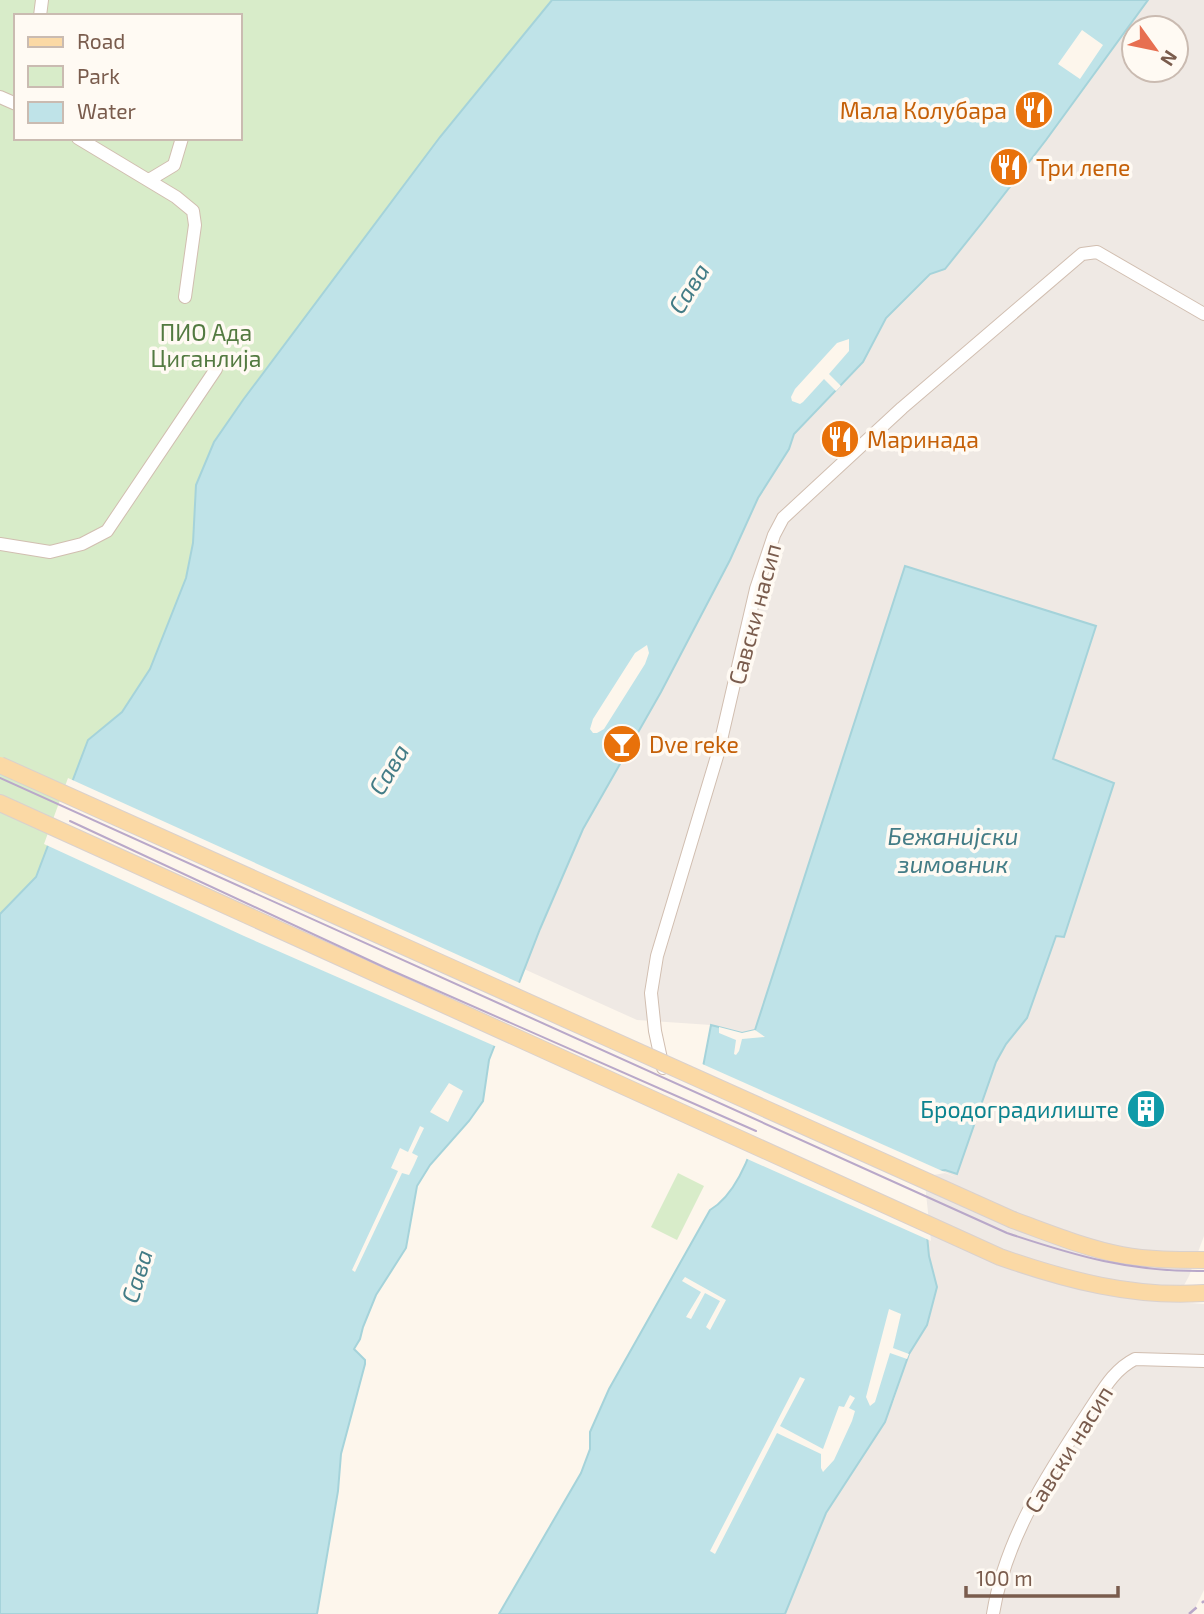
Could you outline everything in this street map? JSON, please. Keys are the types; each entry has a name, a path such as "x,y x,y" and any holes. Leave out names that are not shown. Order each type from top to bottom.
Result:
{"main road":[{"path":"0,765 1013,1220 1064,1239 1122,1255 1199,1259"},
{"path":"0,803 999,1257 1088,1284 1173,1295 1204,1304"},
{"path":"1173,1295 1204,1293"}],"street":[{"path":"81,140 149,180 194,211 195,225 186,297"},
{"path":"149,180 174,165 181,140"},
{"name":"Савски насип","path":"664,1070 655,1031 652,993 659,945 718,753 756,589 774,535 783,517 902,408 1082,254 1097,252 1204,314"},
{"path":"0,544 51,552 82,544 107,531 216,369"},
{"name":"Савски насип","path":"993,1614 1003,1569 1027,1513 1078,1427 1111,1378 1135,1359 1204,1361"}],"shaded area":[{"path":"1148,0 1204,0 1204,1236 1189,1276 1175,1302 1204,1304 1204,1590 1192,1614 785,1614 826,1513 882,1426 894,1400 909,1354 927,1325 937,1287 929,1256 922,1184 926,1173 945,1170 957,1174 996,1062 1006,1044 1027,1018 1056,936 1063,937 1114,784 1053,760 905,566 755,1030 742,1033 711,1025 637,1020 524,969 583,829 661,692 730,560 758,498 789,449 794,434 863,362 886,318 930,274 945,268 985,219 1120,38 1120,84 1190,84 1190,14 1138,14"}],"green space":[{"name":"ПИО Ада Циганлија","path":"0,0 672,0 0,1021"},
{"path":"678,1173 704,1186 677,1240 651,1227"}],"water":[{"name":"Сава","path":"552,0 1148,0 1138,14 1120,14 1120,38 985,219 945,269 930,274 886,318 863,362 794,434 789,449 758,498 730,560 661,692 583,829 540,929 489,1060 483,1101 430,1165 417,1186 406,1248 376,1295 354,1349 365,1360 365,1364 341,1454 338,1491 317,1614 0,1614 0,914 36,877 88,740 122,712 150,669 186,578 193,543 196,485 214,442 440,137"},
{"name":"Бежанијски зимовник","path":"905,566 1096,626 1053,759 1114,783 1064,937 1056,936 1027,1018 1006,1044 996,1062 957,1174 945,1170 927,1173 922,1184 929,1256 937,1287 927,1325 909,1354 885,1422 826,1513 785,1614 499,1614 581,1473 590,1449 590,1432 609,1389 710,1210 737,1181 750,1154 762,1115 702,1072 711,1025 742,1033 755,1030"}],"pier":[{"path":"1082,30 1103,45 1080,79 1058,64"},
{"path":"849,339 849,351 829,374 841,386 836,391 824,379 803,402 800,404 792,401 795,389 837,343"},
{"path":"647,645 649,653 645,664 604,729 593,733 590,729 593,719 635,653"},
{"path":"68,778 522,984 497,1047 244,936 44,844"},
{"path":"719,1027 742,1033 755,1030 765,1037 742,1039 736,1055 736,1040 719,1033"},
{"path":"700,1063 958,1178 945,1173 928,1176 925,1184 931,1241 745,1158 751,1147 758,1114 698,1072"},
{"path":"449,1083 463,1091 448,1122 430,1112"},
{"path":"420,1126 424,1128 412,1153 418,1156 414,1165 409,1175 402,1173 355,1272 352,1270 398,1171 391,1168 400,1148 408,1152"},
{"path":"685,1277 726,1300 710,1330 706,1327 720,1301 705,1293 691,1319 686,1317 701,1292 682,1281"},
{"path":"889,1309 901,1314 893,1348 909,1354 907,1359 890,1353 875,1402 870,1406 866,1397"},
{"path":"800,1377 805,1379 780,1426 823,1449 839,1406 844,1407 850,1395 855,1398 849,1408 855,1411 852,1421 834,1460 823,1472 821,1454 777,1433 715,1554 710,1551"}],"tram line":[{"path":"0,778 1007,1233 1104,1261 1152,1269 1204,1271"},
{"path":"70,821 386,968 756,1131"}],"railway":[{"path":"1189,1614 1204,1601"}],"place":[{"name":"Мала Колубара","path":"1034,110"},
{"name":"Три лепе","path":"1009,167"},
{"name":"Маринада","path":"840,439"},
{"name":"Dve reke","path":"622,744"},
{"name":"Бродоградилиште","path":"1146,1109"}]}
